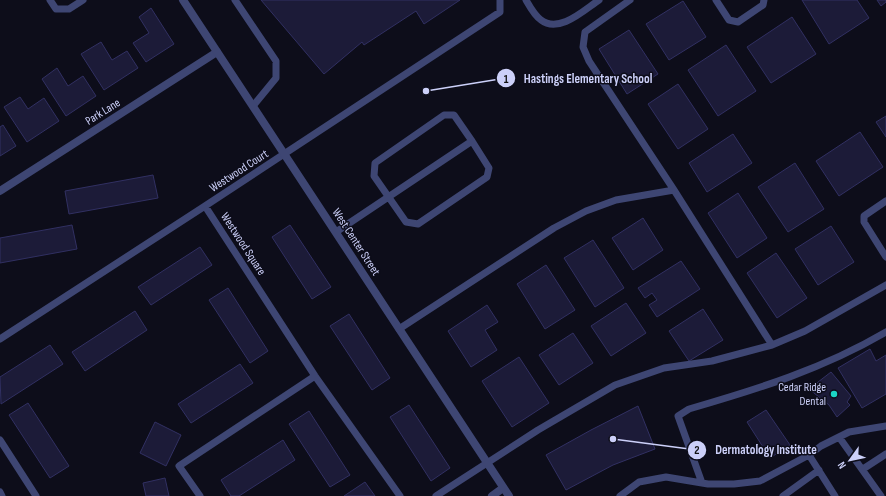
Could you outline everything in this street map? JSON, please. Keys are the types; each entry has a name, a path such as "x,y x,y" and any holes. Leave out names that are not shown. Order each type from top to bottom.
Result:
{"street":[{"name":"West Center Street","path":"183,0 509,496"},
{"name":"Park Lane","path":"0,191 217,52"},
{"path":"492,496 503,488"}],"lane":[{"path":"50,0 56,9 69,9 83,0"},
{"path":"235,0 276,61 276,78 253,106"},
{"name":"Westwood Court","path":"205,206 500,12 500,0"},
{"path":"526,0 540,20 547,24 555,24 567,21 599,0"},
{"path":"630,0 585,32 583,47 590,61 772,345"},
{"path":"716,0 729,20 738,22 763,5 764,0"},
{"path":"444,115 454,115 472,141 489,168 487,177 418,224 406,222 374,176 375,163 444,115"},
{"path":"336,232 472,141"},
{"path":"399,329 541,236 586,211 616,200 674,190"},
{"path":"886,201 864,216 864,222 886,257"},
{"name":"Westwood Square","path":"0,339 205,206 315,376 400,496"},
{"path":"436,496 486,462 614,384 664,368 712,361 772,345 812,328 886,285"},
{"path":"702,483 678,416 689,409 803,373 886,332"},
{"path":"200,496 179,466 315,376"},
{"path":"620,496 638,482 666,477 702,483 734,484 760,481 810,455 821,446 849,432 886,426"},
{"path":"839,437 881,496"},
{"path":"0,440 36,496"},
{"path":"863,469 886,454"},
{"path":"810,455 835,496"},
{"path":"783,496 819,470"},
{"path":"0,492 2,496"}],"building":[{"path":"261,0 460,0 424,24 416,11 364,45 362,42 324,74"},
{"path":"802,0 857,0 869,18 829,44"},
{"path":"877,0 886,0 886,2 881,6"},
{"path":"683,1 706,37 669,60 646,24"},
{"path":"151,8 174,44 146,62 133,43 149,33 139,17"},
{"path":"792,17 816,54 771,83 747,47"},
{"path":"629,30 658,74 627,94 599,49"},
{"path":"101,42 112,60 127,51 138,68 104,90 81,54"},
{"path":"726,45 756,91 718,116 688,70"},
{"path":"57,68 68,86 83,76 96,96 66,116 42,79"},
{"path":"678,84 708,129 678,149 648,104"},
{"path":"20,97 28,109 44,98 59,121 27,142 4,107"},
{"path":"886,116 886,137 876,122"},
{"path":"3,125 16,146 0,156 0,127"},
{"path":"860,132 883,167 839,196 816,161"},
{"path":"733,134 752,163 707,192 689,163"},
{"path":"795,163 824,209 788,232 758,187"},
{"path":"153,175 158,198 69,214 65,191"},
{"path":"738,193 767,238 737,258 708,213"},
{"path":"643,218 663,250 633,270 612,238"},
{"path":"72,225 77,249 0,263 0,238"},
{"path":"290,225 331,287 312,299 272,237"},
{"path":"831,226 854,262 818,285 795,249"},
{"path":"593,240 624,288 595,307 564,258"},
{"path":"200,247 212,265 151,305 138,287"},
{"path":"776,253 807,298 777,318 747,273"},
{"path":"681,261 700,289 657,317 649,305 657,300 652,293 645,298 638,288"},
{"path":"546,265 575,310 545,329 517,284"},
{"path":"228,288 268,351 250,363 209,300"},
{"path":"626,303 646,333 611,356 591,326"},
{"path":"487,305 498,322 485,330 497,350 471,367 448,331"},
{"path":"703,309 723,340 689,361 669,331"},
{"path":"135,311 147,330 85,371 72,352"},
{"path":"349,314 390,378 372,390 330,326"},
{"path":"573,333 593,363 559,385 539,355"},
{"path":"50,345 63,364 1,404 0,377"},
{"path":"870,349 876,361 886,355 886,394 862,408 838,368"},
{"path":"519,357 549,403 512,427 482,381"},
{"path":"240,364 253,383 191,423 178,404"},
{"name":"Cedar Ridge Dental","path":"831,372 851,396 847,402 850,405 837,417 829,405 809,389"},
{"path":"28,403 69,466 50,478 9,415"},
{"path":"409,405 450,468 431,481 390,417"},
{"path":"638,406 655,449 613,465 566,490 546,455"},
{"path":"766,410 790,445 770,458 747,422"},
{"path":"309,411 350,475 330,487 289,424"},
{"path":"155,422 181,435 166,466 140,453"},
{"path":"283,440 295,460 239,496 231,496 221,480"},
{"path":"165,478 169,496 146,496 143,483"},
{"path":"365,482 375,496 344,496"}],"place":[{"name":"Hastings Elementary School","path":"426,91"},
{"name":"Cedar Ridge Dental","path":"834,394"},
{"name":"Dermatology Institute","path":"613,439"}]}
